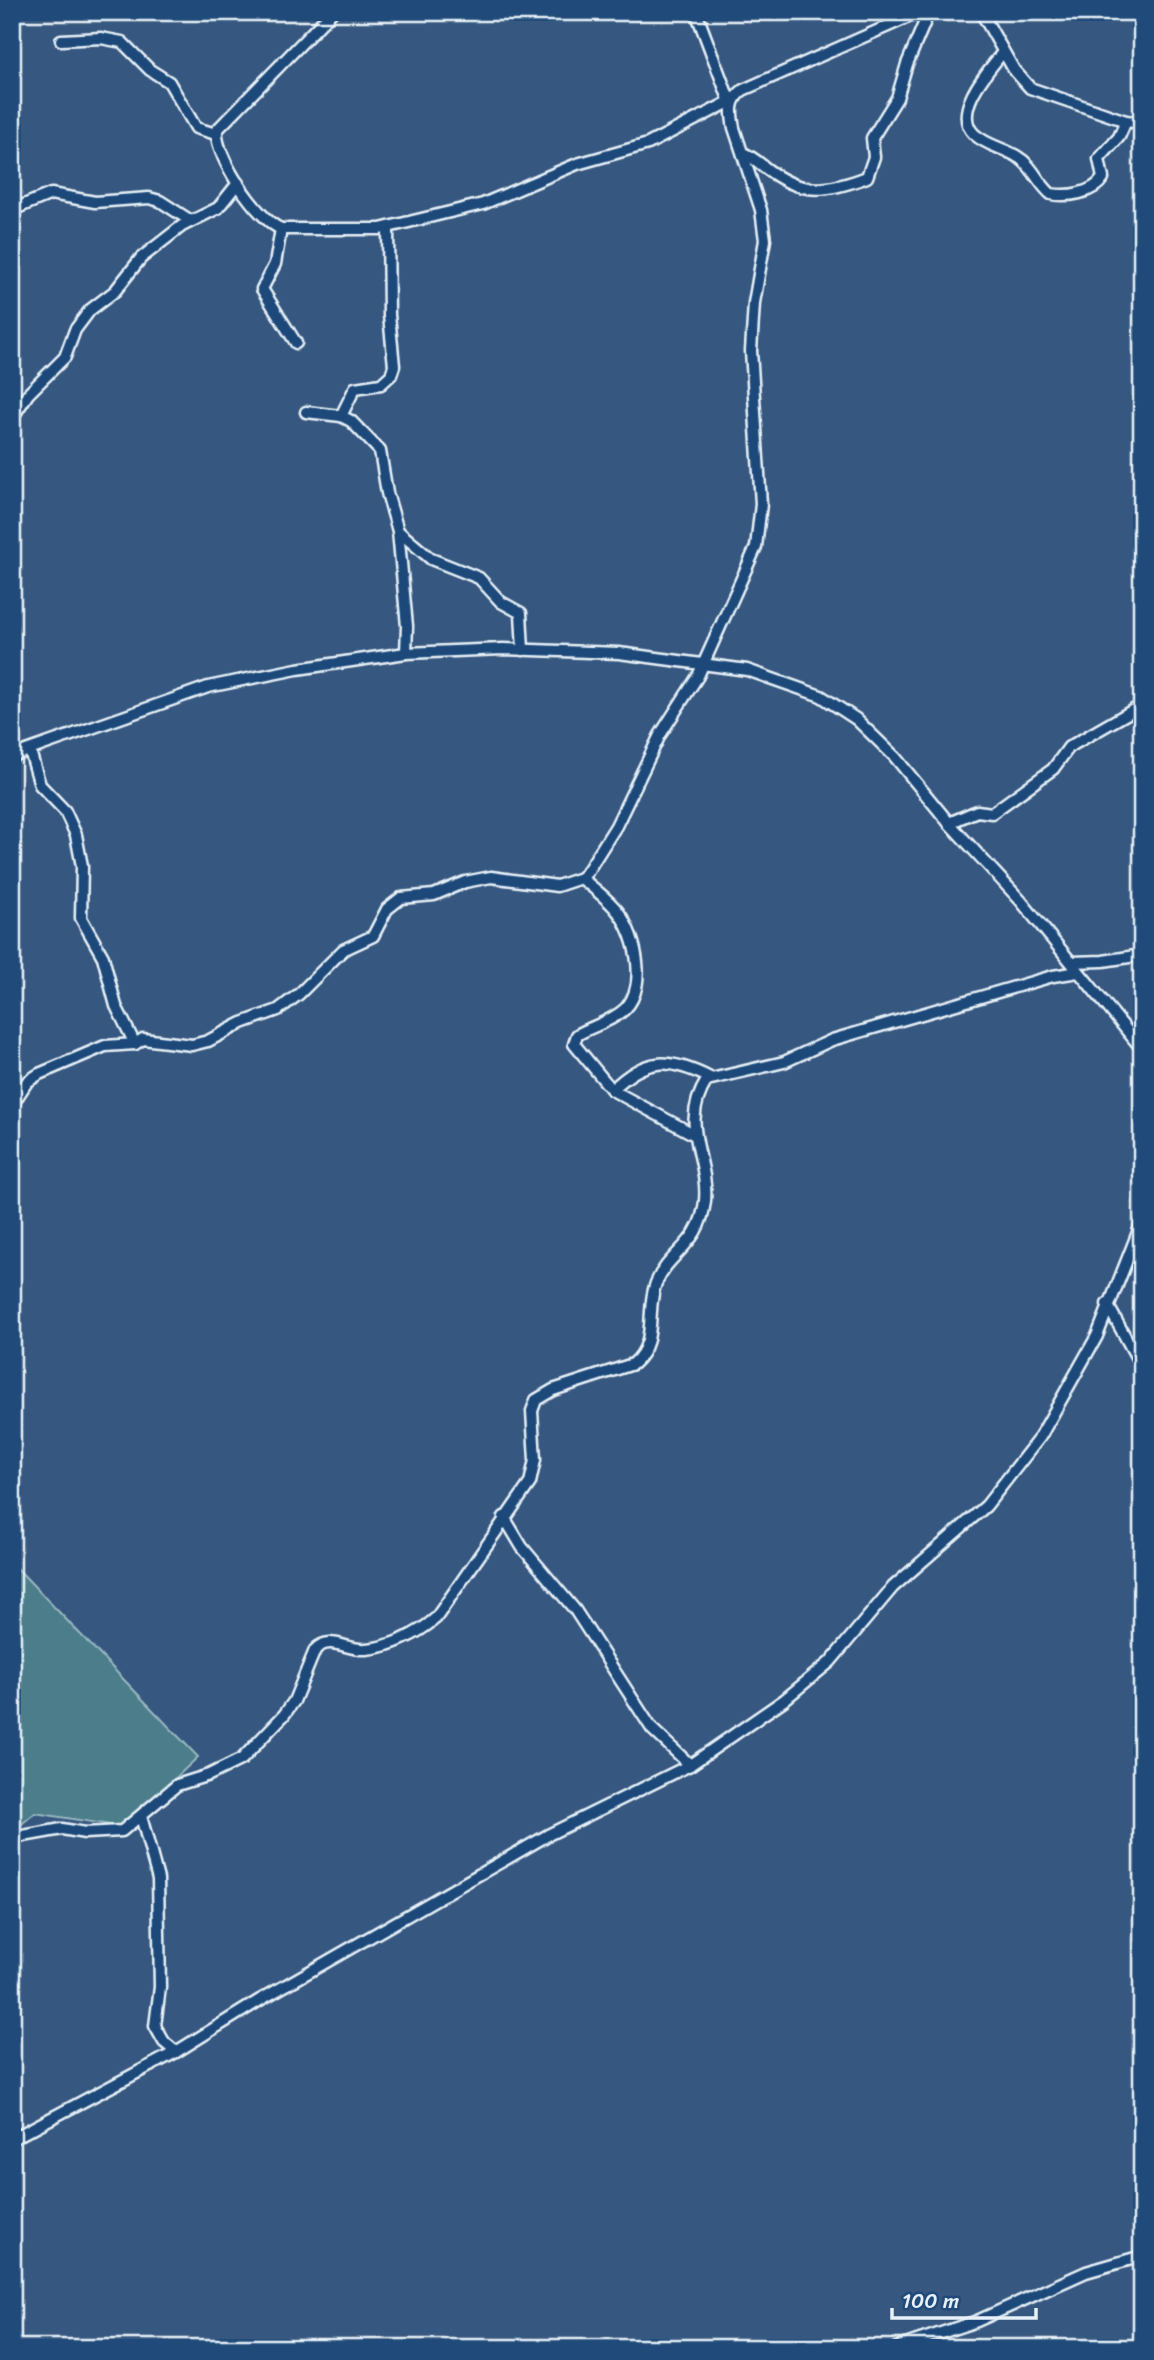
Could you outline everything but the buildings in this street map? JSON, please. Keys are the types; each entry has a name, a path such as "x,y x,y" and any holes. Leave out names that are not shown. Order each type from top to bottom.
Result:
{"street":[{"path":"332,12 220,126 216,134 222,155 238,183 267,221 281,229 388,228 499,199 577,164 648,144 732,101 743,90 920,12"},
{"path":"743,153 780,177 813,191 867,177 874,156 872,138 897,98 907,64 929,12"},
{"path":"981,12 1018,76 1030,88 1126,121 1142,123"},
{"path":"12,1105 27,1082 39,1074 105,1046 135,1044 143,1039 180,1046 208,1041 242,1023 278,1010 299,994 343,950 373,936 387,909 401,898 434,895 465,882 491,877 548,887 581,878 608,839 660,735 691,690 705,663 756,547 761,504 751,351 754,303 765,240 761,210 731,115 732,101 696,13"},
{"path":"61,40 101,37 122,42 150,70 169,82 196,128 216,134"},
{"path":"1003,52 975,92 967,113 968,125 981,139 1025,162 1051,194 1074,194 1100,183 1103,178 1099,159 1119,137 1126,121"},
{"path":"12,418 28,394 65,357 75,330 90,310 115,291 141,258 191,221 218,208 238,183"},
{"path":"12,210 51,194 95,202 149,198 160,201 191,221"},
{"path":"341,416 355,388 381,384 391,375 394,366 389,314 388,228"},
{"path":"281,229 275,264 262,289 296,343"},
{"path":"306,412 341,416 358,425 380,451 387,493 398,531 407,626 406,653"},
{"path":"398,531 431,559 479,578 501,602 521,612 523,650"},
{"path":"12,756 208,687 297,669 406,653 523,650 629,653 705,663 774,678 843,709 895,757 949,823 1021,901 1142,1049"},
{"path":"949,823 977,811 992,813 1053,769 1069,747 1142,705"},
{"path":"30,751 40,785 65,811 76,835 82,866 81,918 103,957 116,1006 135,1044"},
{"path":"581,878 615,908 628,927 635,959 635,990 628,1006 574,1039 585,1061 612,1090 693,1134"},
{"path":"1072,962 1142,955"},
{"path":"12,1838 62,1829 113,1833 129,1827 177,1785 209,1775 242,1759 258,1745 294,1701 314,1650 321,1644 332,1642 364,1650 419,1632 427,1626 441,1610 534,1474 531,1422 536,1401 553,1390 634,1364 642,1357 652,1328 655,1286 660,1275 690,1242 702,1218 705,1188 693,1134 705,1082 710,1078 784,1062 832,1040 1026,984 1078,972"},
{"path":"612,1090 631,1073 653,1063 675,1063 710,1078"},
{"path":"12,2139 176,2052 268,1994 548,1835 690,1765 784,1700 822,1669 874,1613 893,1587 986,1506 1060,1406 1097,1336 1107,1304 1142,1222"},
{"path":"1107,1304 1142,1367"},
{"path":"503,1517 522,1547 589,1629 652,1729 690,1765"},
{"path":"141,1816 158,1879 160,1987 155,2026 164,2042 176,2052"},
{"path":"896,2348 978,2321 1086,2272 1142,2256"}],"green space":[{"path":"12,1563 198,1757 123,1827 35,1813 12,1832"}]}
